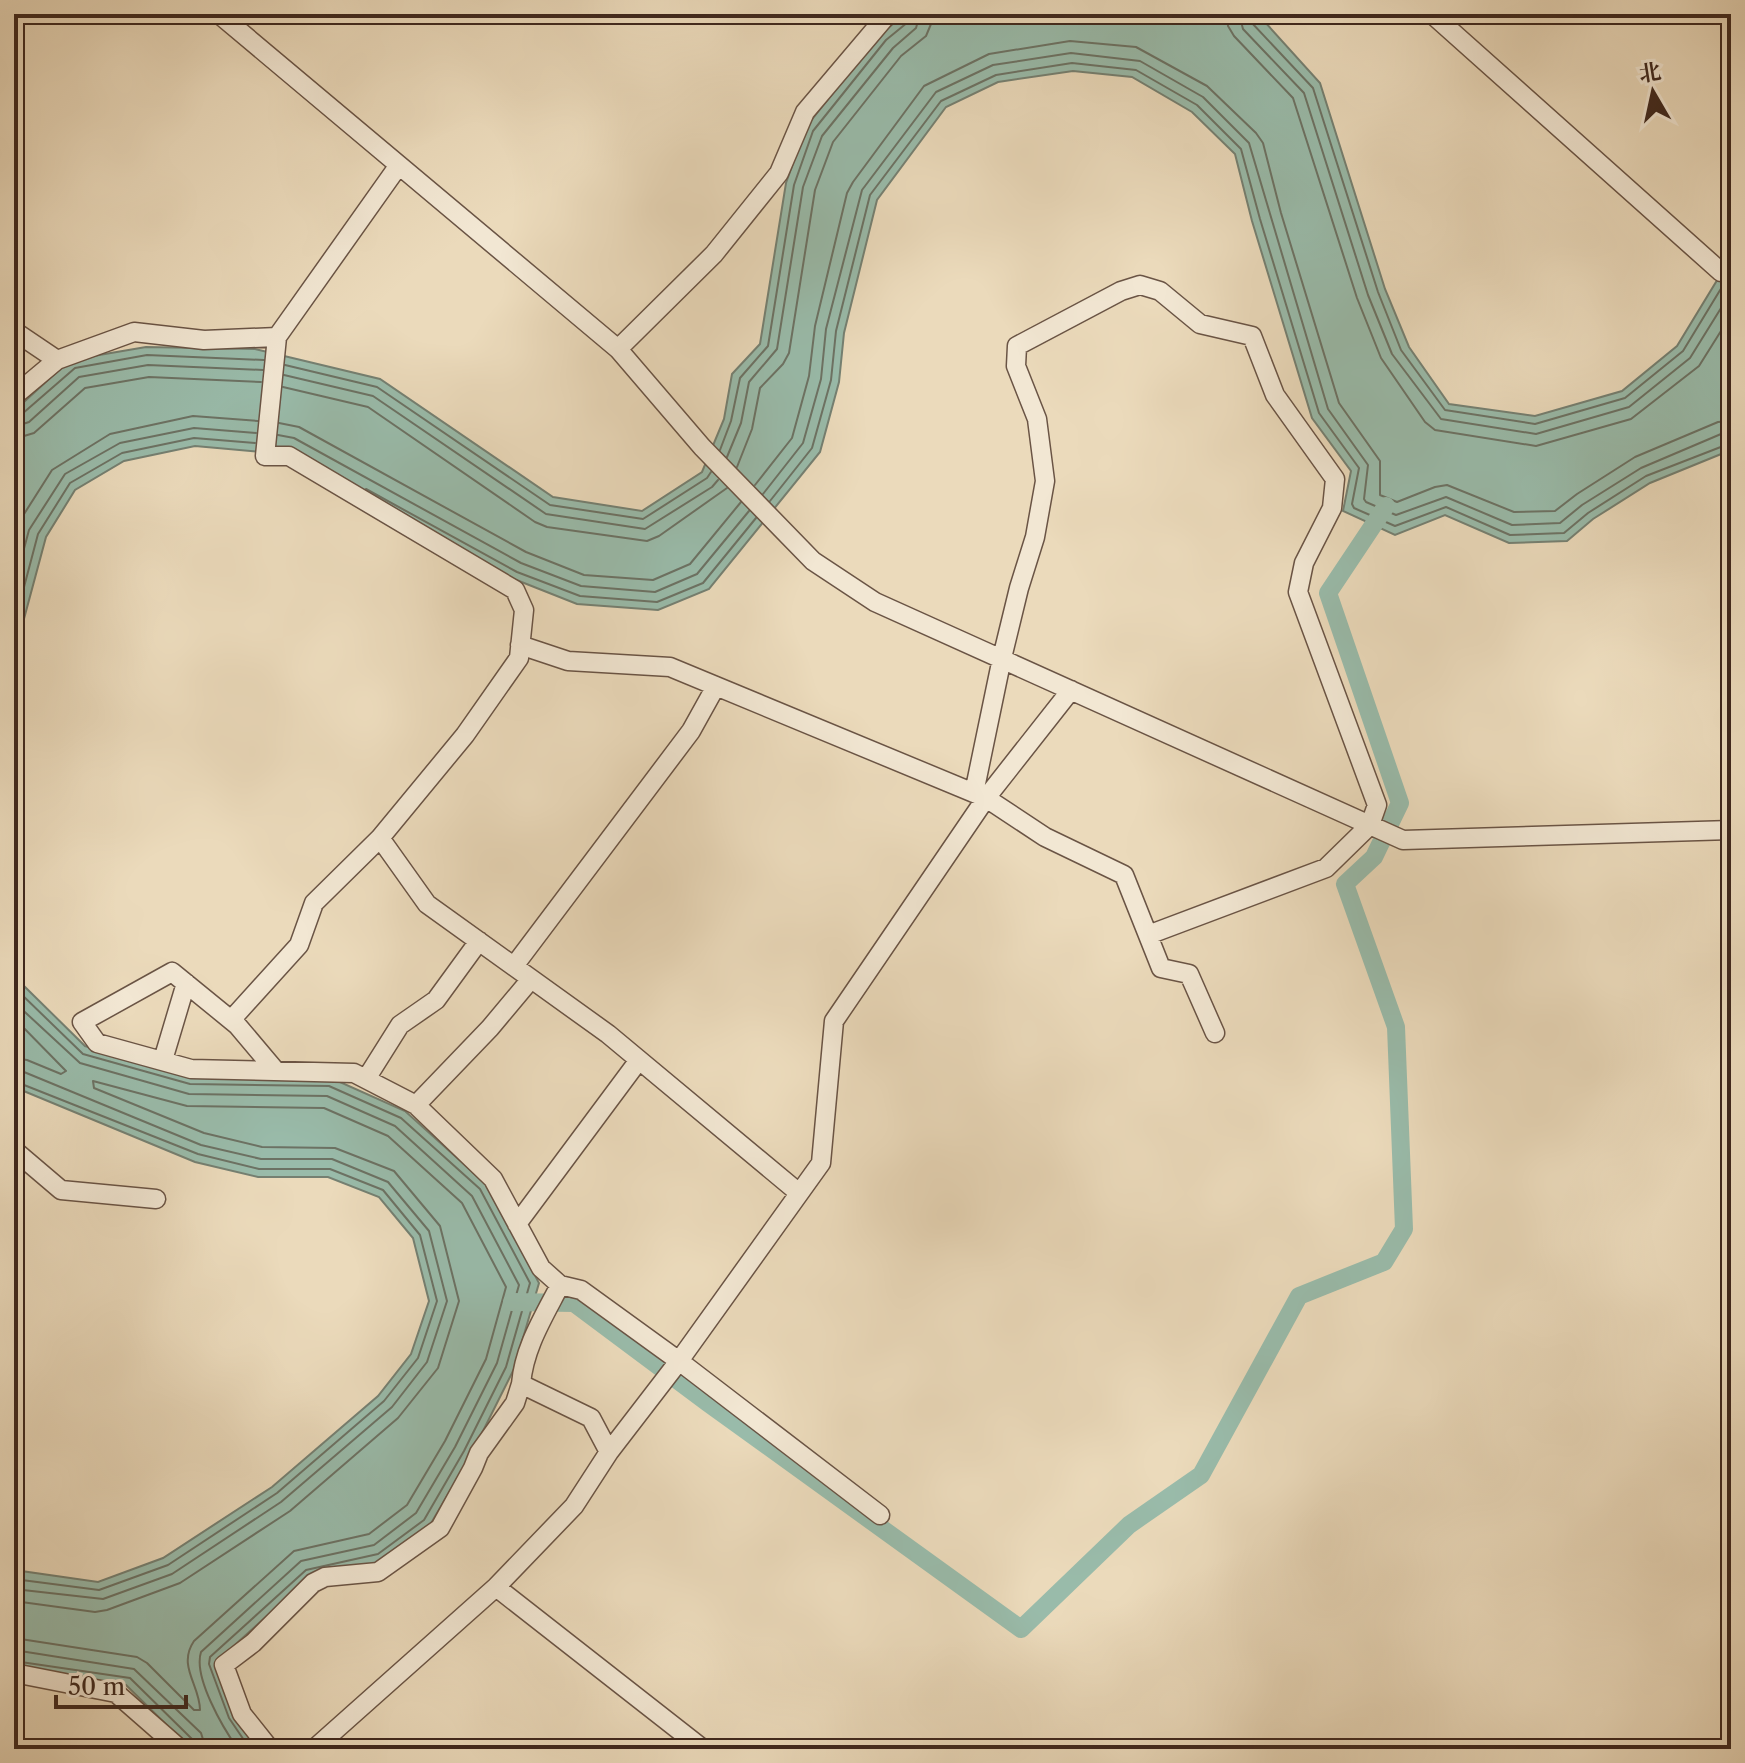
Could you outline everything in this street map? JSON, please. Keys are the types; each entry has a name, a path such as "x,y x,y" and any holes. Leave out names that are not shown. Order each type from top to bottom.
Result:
{"street":[{"path":"219,14 618,349 702,447 813,561 875,602 1403,840 1731,830"},
{"path":"618,349 714,254 779,173 805,112 888,14"},
{"path":"1432,14 1721,272"},
{"path":"1448,28 1462,14"},
{"path":"231,1020 299,945 314,903 380,838 465,735 519,658 524,610 515,590 289,456 265,456 276,344 399,165"},
{"path":"980,796 1002,658 1035,537 1045,481 1037,419 1016,366 1017,346 1121,291 1140,285 1160,291 1200,324 1252,336 1275,395 1335,479 1332,508 1304,563 1298,592 1377,805 1370,825 1326,868 1148,935"},
{"path":"14,331 57,360"},
{"path":"14,396 57,360 134,332 276,344"},
{"path":"520,645 568,661 670,667 980,796 1045,837 1124,875 1161,968 1189,974 1215,1033"},
{"path":"514,966 691,731 716,686"},
{"path":"314,1749 496,1587 574,1506 609,1452 679,1361 821,1163 834,1021 980,796 1071,690"},
{"path":"380,838 427,904 639,1060 799,1193"},
{"path":"366,1079 400,1025 436,1000 479,941"},
{"path":"275,1070 231,1020 172,972 82,1022 97,1043 191,1069 354,1073 416,1105 493,1179 541,1268 560,1285 581,1290 880,1515"},
{"path":"416,1105 490,1028 531,979"},
{"path":"163,1060 186,983"},
{"path":"517,1224 639,1060"},
{"path":"14,1150 61,1190 156,1199"},
{"path":"270,1749 242,1714 224,1665 253,1643 313,1583 325,1577 378,1572 440,1528 479,1453 515,1403 531,1340 560,1285"},
{"path":"521,1384 591,1418 609,1452"},
{"path":"496,1587 703,1749"},
{"path":"14,1673 116,1693 180,1749"}],"water":[{"path":"906,14 1252,14 1264,21 1320,83 1385,289 1409,347 1449,404 1535,416 1622,391 1677,346 1719,277 1731,238 1731,450 1650,483 1593,519 1567,541 1509,543 1445,515 1395,535 1343,511 1351,471 1312,418 1252,221 1235,154 1192,112 1132,77 1073,71 998,82 946,107 877,200 844,333 839,382 820,452 709,589 658,610 577,604 514,579 285,454 195,446 124,461 75,490 46,537 14,656 14,411 70,360 146,347 255,349 380,379 553,497 642,511 702,472 724,419 732,374 760,344 786,183 806,127 880,34"},
{"path":"14,872 23,985 85,1046 192,1077 331,1078 405,1111 486,1184 539,1283 514,1369 471,1455 430,1525 382,1562 311,1576 217,1661 236,1714 260,1749 191,1749 126,1685 23,1671 14,1667 14,1570 98,1582 163,1558 272,1487 378,1396 411,1354 429,1301 413,1238 379,1197 328,1177 258,1177 195,1162 14,1087"}],"waterway":[{"path":"512,1302 574,1303 1021,1629 1129,1525 1201,1475 1299,1296 1384,1262 1404,1229 1396,1027 1345,884 1374,857 1400,803 1328,593 1386,506"}]}
